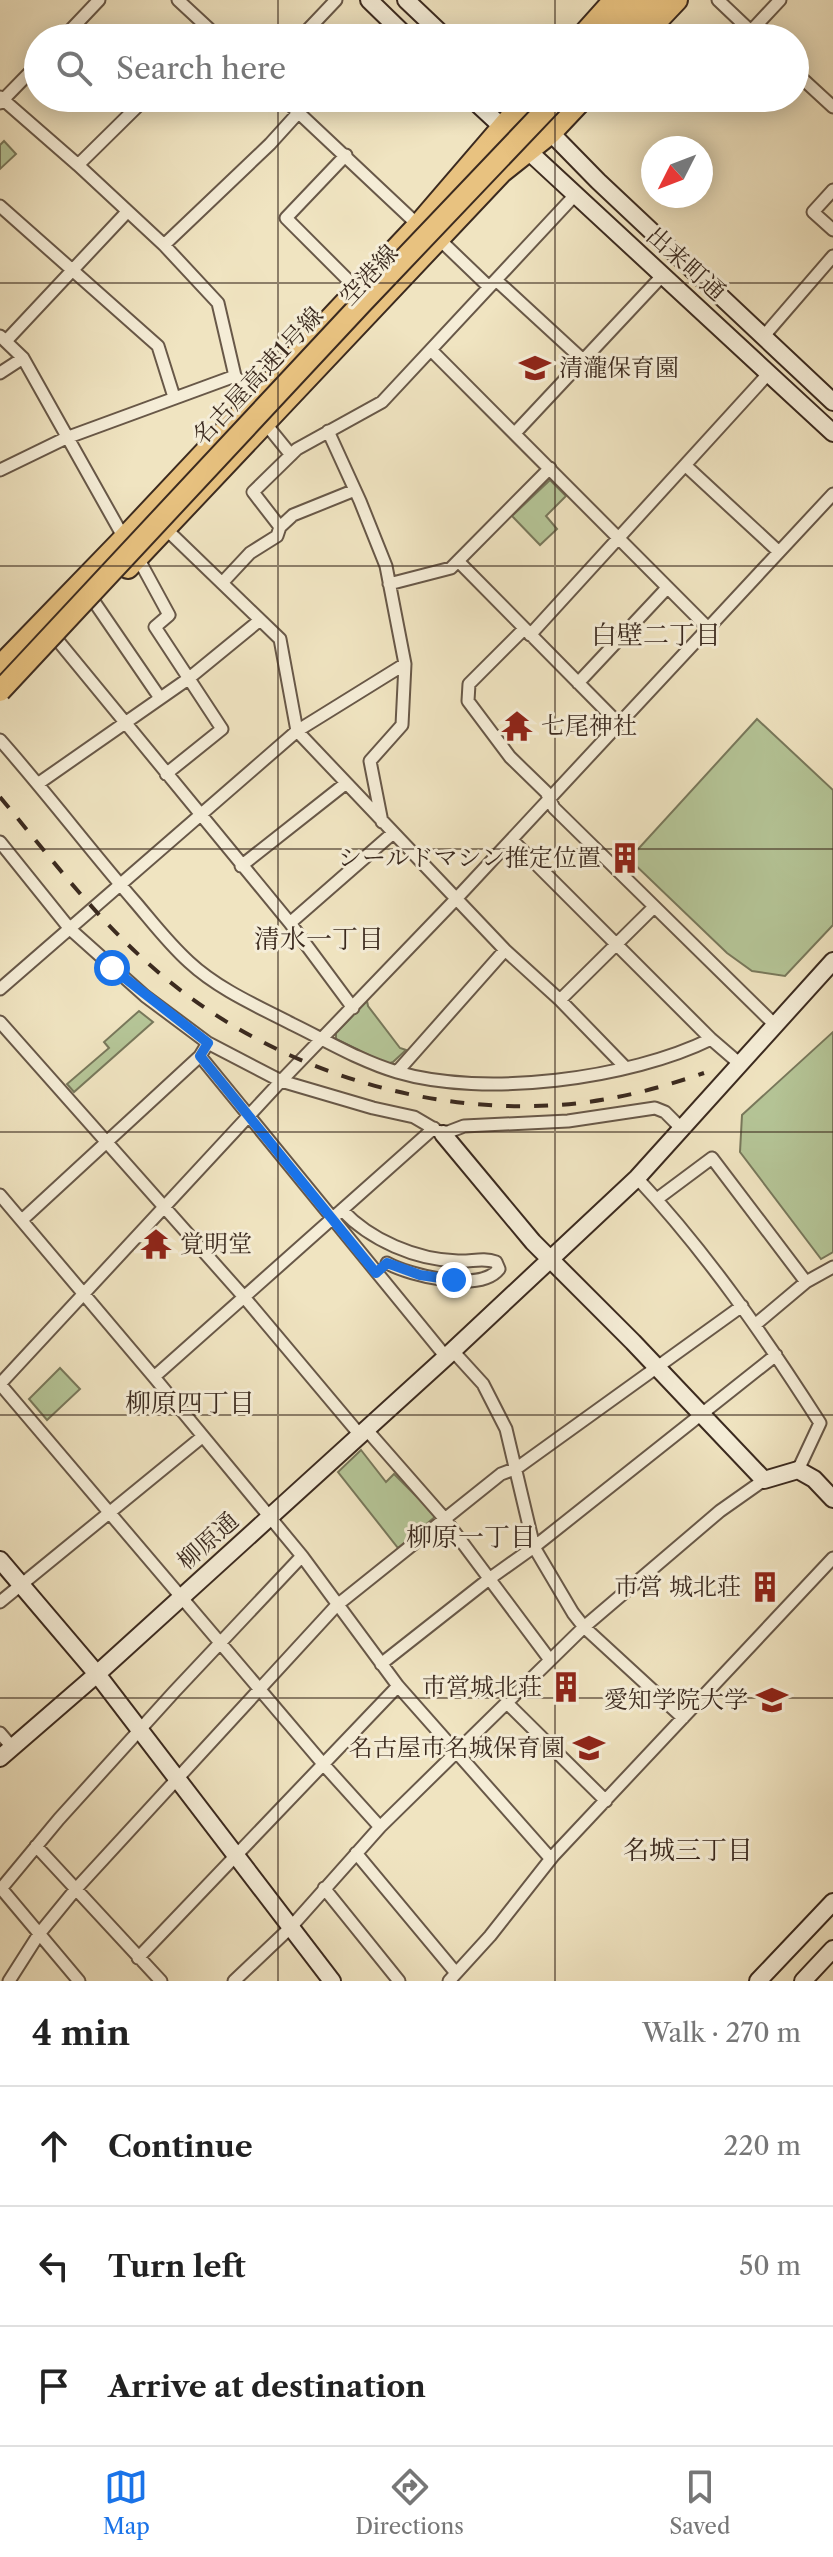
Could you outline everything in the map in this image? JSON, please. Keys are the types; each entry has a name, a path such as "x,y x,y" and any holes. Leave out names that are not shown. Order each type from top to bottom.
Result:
{"highway":[{"path":"593,24 614,0"},
{"path":"612,24 635,0"},
{"path":"635,24 651,0"},
{"path":"635,24 659,0"},
{"path":"644,24 677,0"},
{"name":"空港線","path":"1,665 418,225 512,112"},
{"name":"名古屋高速1号線","path":"1,665 530,112"},
{"name":"名古屋高速1号線","path":"0,691 544,112"},
{"name":"空港線","path":"0,703 502,172 551,133 571,112"}],"street":[{"path":"76,24 99,0"},
{"path":"178,0 201,24"},
{"path":"313,24 336,0"},
{"path":"369,0 394,24"},
{"path":"718,0 743,24"},
{"path":"763,24 780,0"},
{"path":"410,1 432,24"},
{"path":"24,78 1,100 78,165 164,245 218,303 235,376 255,397"},
{"path":"809,85 833,107"},
{"path":"78,165 132,112"},
{"path":"164,245 270,144 299,112 418,225"},
{"name":"出来町通","path":"486,112 833,433"},
{"name":"出来町通","path":"530,112 598,181 833,402"},
{"path":"346,155 286,218 357,289"},
{"path":"833,190 813,212 833,230"},
{"path":"280,527 253,492 297,449 382,402 576,194"},
{"path":"0,206 158,346 174,397"},
{"path":"124,538 23,358 3,339 74,271 127,212"},
{"path":"439,239 583,360"},
{"path":"763,337 833,256"},
{"path":"515,433 662,276"},
{"path":"431,350 709,629"},
{"path":"0,373 23,358"},
{"path":"769,373 619,538 527,632 469,684 468,701 510,757 546,792 554,808 775,1025"},
{"path":"0,470 66,438 235,376"},
{"path":"265,423 291,455"},
{"path":"328,431 381,552 405,664 402,725 370,761 382,822"},
{"path":"685,465 779,552"},
{"path":"389,584 451,568 550,468"},
{"path":"222,583 250,553 277,536 280,527 293,515 355,490"},
{"path":"380,1827 0,1384 779,552 830,503"},
{"path":"166,529 280,639 297,731 505,950 560,1000 626,1068"},
{"path":"138,558 169,615 155,627 222,729 166,774"},
{"path":"458,561 619,724"},
{"path":"578,683 667,588"},
{"path":"95,603 160,698"},
{"path":"39,783 188,679 260,620"},
{"path":"59,642 198,815 290,923 353,1008"},
{"path":"0,989 297,731 405,664"},
{"path":"0,740 39,783 121,886 190,963 239,998 375,1064 434,1079 512,1083 560,1080 626,1068 691,1049 711,1039"},
{"path":"241,866 345,784"},
{"path":"290,923 393,833"},
{"path":"512,840 711,1039 740,1064"},
{"path":"0,842 70,929 145,996 208,1043 281,1081 414,1117 438,1131 533,1242 764,1480"},
{"path":"560,1000 654,907"},
{"path":"397,1072 505,950"},
{"name":"柳原通","path":"6,1753 449,1354 637,1178 833,961"},
{"path":"0,1022 363,1432 444,1518 550,1660"},
{"path":"22,1220 200,1056 208,1043"},
{"path":"200,1056 250,1118 337,1214 376,1273 449,1354 483,1384 506,1429 534,1547 573,1613 584,1627 683,1718"},
{"path":"154,1377 337,1214 438,1131 464,1126 568,1121 655,1108 665,1112 682,1129"},
{"path":"657,1199 712,1158 806,1282"},
{"path":"637,1178 756,1324 820,1423 798,1470"},
{"path":"0,1195 302,1556 398,1686 551,1859"},
{"path":"337,1214 392,1245 435,1258 456,1261 488,1259 496,1262 499,1269 492,1277 480,1280 454,1280 420,1275 387,1263"},
{"path":"376,1273 387,1263 392,1245"},
{"path":"756,1324 806,1282 833,1267"},
{"path":"9,1981 39,1934 75,1890 336,1606 501,1474 517,1468 742,1306"},
{"path":"381,1664 776,1355"},
{"path":"0,1602 202,1437"},
{"path":"234,1981 291,1927 380,1827 584,1627 720,1511 764,1480 798,1470 814,1479 833,1499"},
{"path":"79,1981 0,1888 302,1556"},
{"path":"356,1853 453,1977 551,1859 833,1558"},
{"path":"0,1560 97,1674 332,1981"},
{"path":"138,1958 398,1686"},
{"path":"507,1703 606,1801"},
{"path":"0,1733 6,1753"},
{"path":"36,1846 161,1981"},
{"path":"324,1888 399,1981"},
{"path":"758,1981 833,1902"},
{"path":"803,1981 833,1949"}],"green space":[{"path":"4,141 16,154 0,169 0,145"},
{"path":"550,480 566,496 546,516 557,529 540,545 512,516"},
{"path":"757,719 833,790 833,925 785,976 752,971 727,953 629,859"},
{"path":"367,1001 400,1048 406,1050 393,1062 387,1064 336,1039 336,1033"},
{"path":"139,1011 153,1022 74,1092 67,1084 109,1048 104,1042"},
{"path":"833,1032 833,1252 821,1259 740,1152 742,1115"},
{"path":"60,1368 80,1389 47,1420 29,1399"},
{"path":"361,1450 386,1482 394,1474 436,1516 398,1548 338,1472"}],"railway":[{"path":"0,797 95,910 158,972 203,1006 251,1036 302,1061 411,1095 468,1103 524,1106 612,1098 704,1073"}],"place":[{"name":"清瀧保育園","path":"535,368"},
{"name":"七尾神社","path":"517,726"},
{"name":"シールドマシン推定位置","path":"625,858"},
{"name":"覚明堂","path":"156,1244"},
{"name":"市営 城北荘","path":"765,1587"},
{"name":"市営城北荘","path":"566,1687"},
{"name":"愛知学院大学","path":"772,1700"},
{"name":"名古屋市名城保育園","path":"589,1748"}],"district":[{"name":"白壁二丁目","path":"656,635"},
{"name":"清水一丁目","path":"319,939"},
{"name":"柳原四丁目","path":"190,1403"},
{"name":"柳原一丁目","path":"471,1537"},
{"name":"名城三丁目","path":"688,1850"}],"route":[{"path":"112,968 208,1043 200,1056 376,1273 387,1263 420,1275 454,1280"}]}
